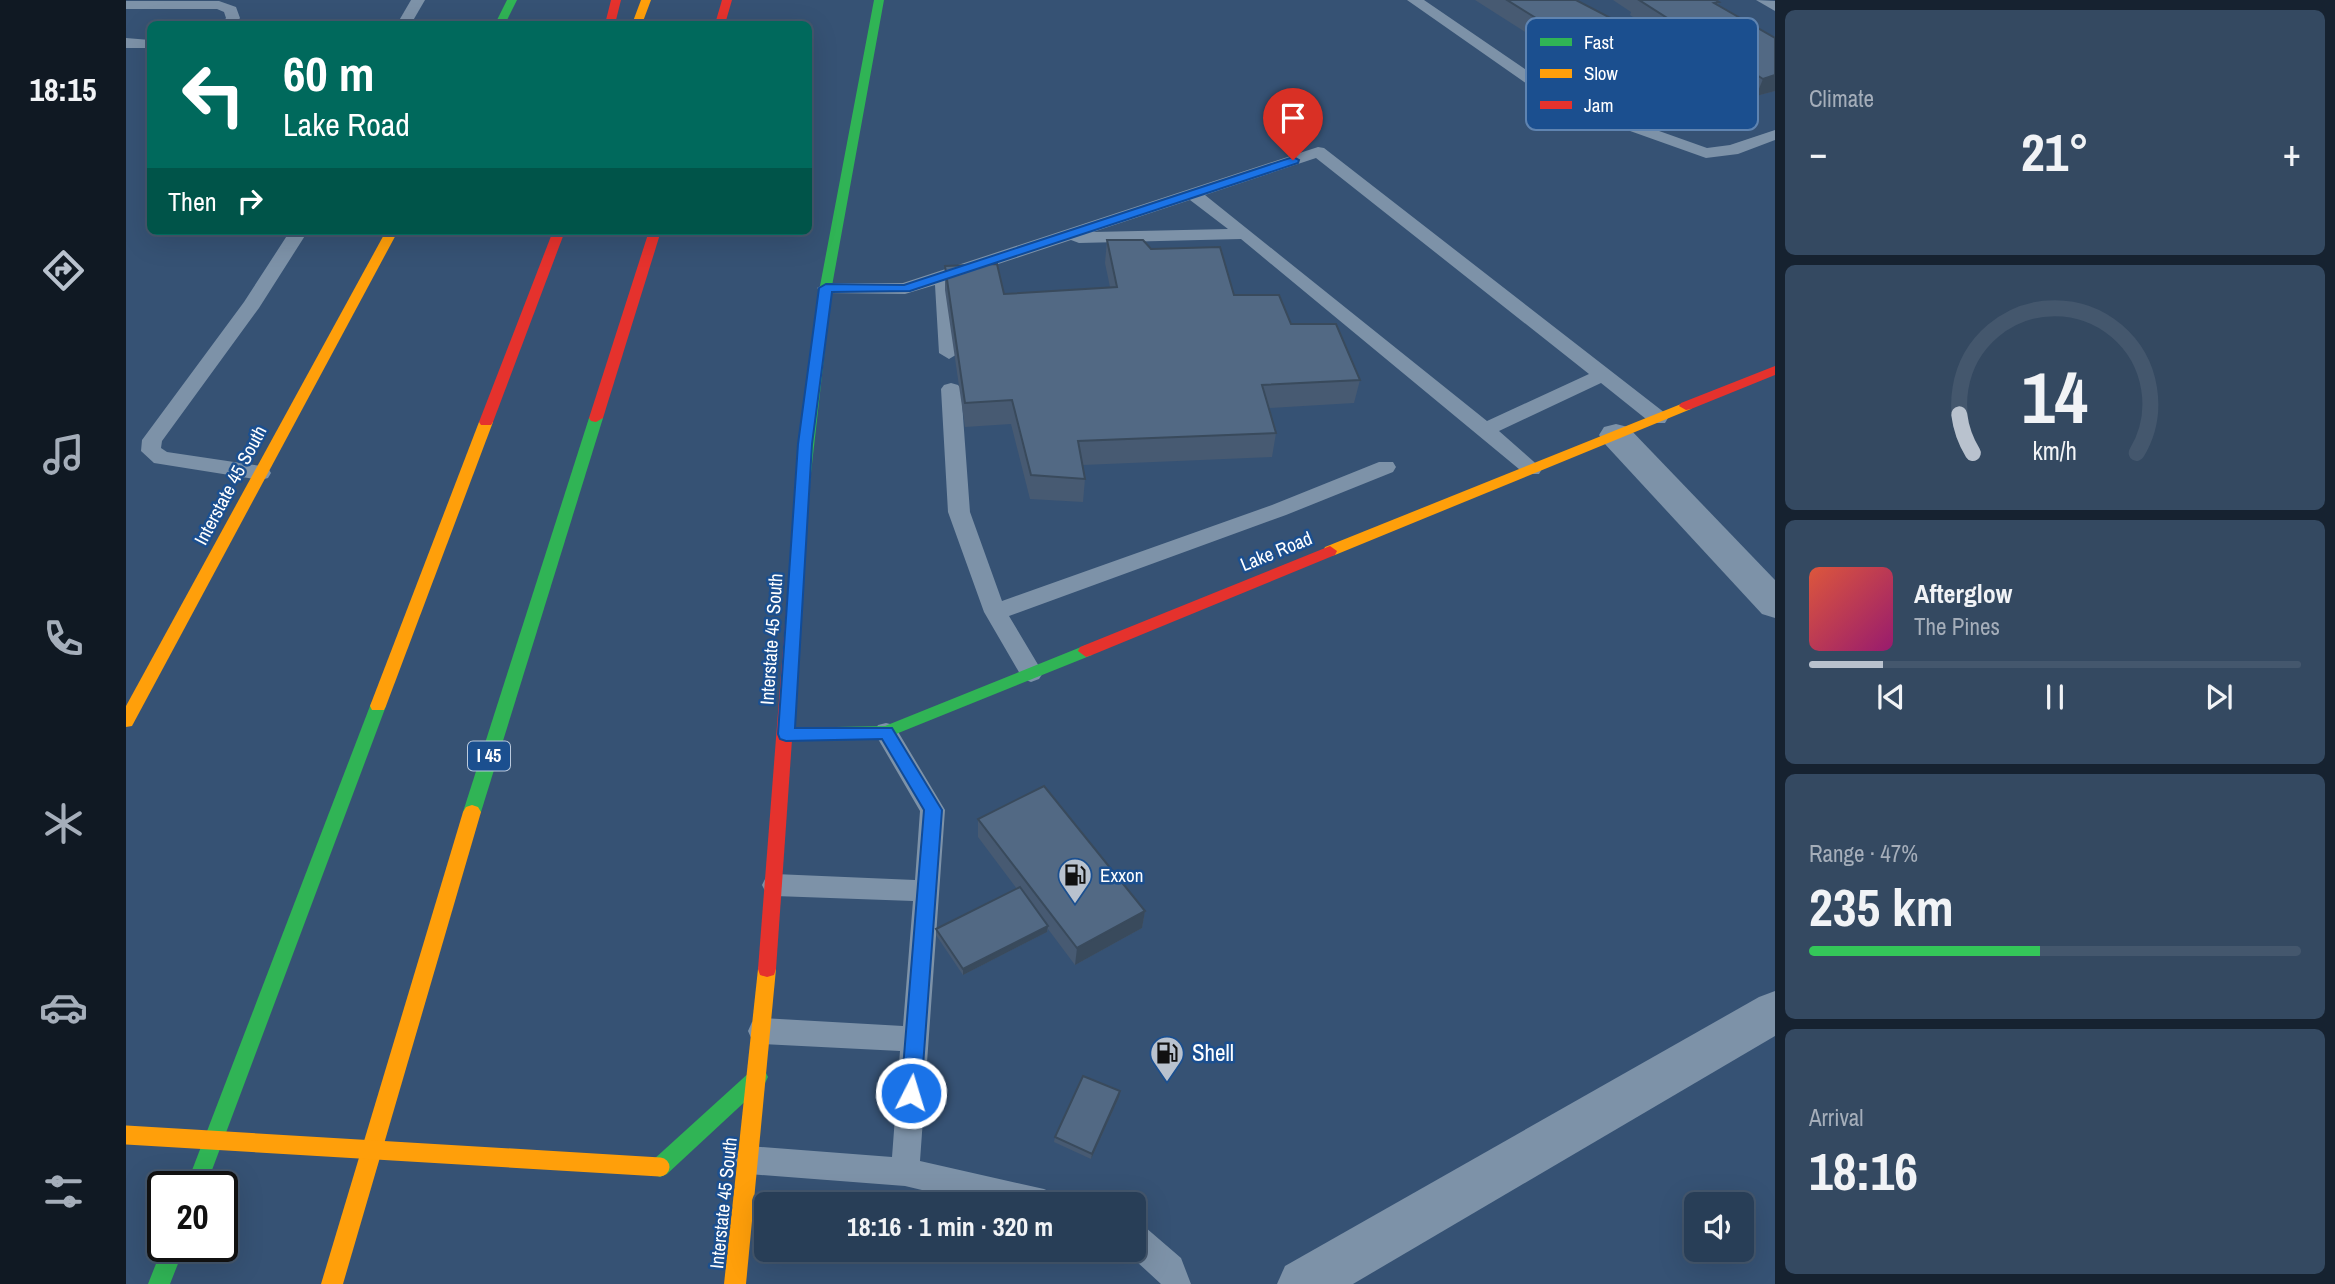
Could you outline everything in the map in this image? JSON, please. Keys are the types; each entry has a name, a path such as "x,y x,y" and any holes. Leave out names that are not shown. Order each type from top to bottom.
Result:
{"main road":[{"path":"502,21 512,0"},
{"path":"611,21 616,0"},
{"path":"638,21 646,0"},
{"path":"721,21 727,0"},
{"name":"Interstate 45 South","path":"735,1284 758,1077 775,885 805,444 826,288 880,0"},
{"name":"Interstate 45 South","path":"126,721 390,235"},
{"path":"519,291 540,235"},
{"path":"202,1171 558,235"},
{"name":"I 45","path":"332,1284 459,852 654,235"},
{"path":"422,597 505,327"},
{"name":"Lake Road","path":"786,734 886,732 1775,370"},
{"path":"126,1135 660,1167 758,1077"},
{"path":"159,1284 168,1262"}],"street":[{"path":"1616,435 1775,604"},
{"path":"1303,1284 1775,1012"}],"lane":[{"path":"406,21 418,0"},
{"path":"1414,0 1526,77"},
{"path":"1763,0 1775,8"},
{"path":"126,5 219,5 231,10 231,21"},
{"path":"126,43 147,44"},
{"path":"1642,130 1706,153 1732,150 1775,135"},
{"path":"826,288 905,289 1318,152 1658,418"},
{"path":"1193,194 1532,469"},
{"path":"1055,239 1245,234"},
{"path":"261,473 161,458 151,451 152,440 252,304 296,235"},
{"path":"944,276 948,354"},
{"path":"1485,430 1603,375"},
{"path":"951,390 959,512 995,612 1031,673"},
{"path":"995,612 1279,510 1386,467"},
{"path":"886,732 933,810 905,1172"},
{"path":"775,885 926,891"},
{"path":"762,1031 915,1040"},
{"path":"748,1160 905,1172 992,1192"},
{"path":"1146,1248 1170,1269 1176,1284"}],"building":[{"path":"1507,0 1576,0 1610,18 1536,18"},
{"path":"1639,0 1716,0 1719,2 1714,3 1740,18 1667,18"},
{"path":"1758,28 1775,38 1775,75 1763,79 1758,76"},
{"path":"1107,240 1143,240 1151,249 1220,247 1234,295 1279,295 1291,324 1336,324 1360,380 1262,385 1276,433 1078,441 1085,479 1031,475 1012,400 965,403 945,266 997,264 1004,294 1117,287"},
{"path":"1044,786 1145,911 1077,948 978,819"},
{"path":"1020,887 1048,926 963,969 936,929"},
{"path":"1083,1076 1120,1091 1092,1154 1055,1137"}],"traffic: fast":[{"path":"502,21 512,0"},
{"path":"803,482 826,286 879,0"},
{"path":"472,812 596,418"},
{"path":"786,734 886,732 1086,651"},
{"path":"202,1171 378,706"},
{"path":"660,1167 758,1077"},
{"path":"159,1284 168,1262"}],"traffic: slow":[{"path":"638,21 646,0"},
{"path":"126,721 390,235"},
{"path":"1330,551 1686,406"},
{"path":"378,706 486,422"},
{"path":"332,1284 472,812"},
{"path":"735,1284 767,969"},
{"path":"126,1135 660,1167"}],"traffic: jam":[{"path":"611,21 616,0"},
{"path":"721,21 727,0"},
{"path":"486,422 557,235"},
{"path":"596,418 654,235"},
{"path":"1686,406 1775,370"},
{"path":"767,969 803,482"},
{"path":"1086,651 1330,551"}],"place":[{"name":"Exxon","path":"1075,905"},
{"name":"Shell","path":"1167,1083"}],"route":[{"path":"911,1093 933,810 886,732 786,734 805,444 826,288 905,289 1293,160"}]}
